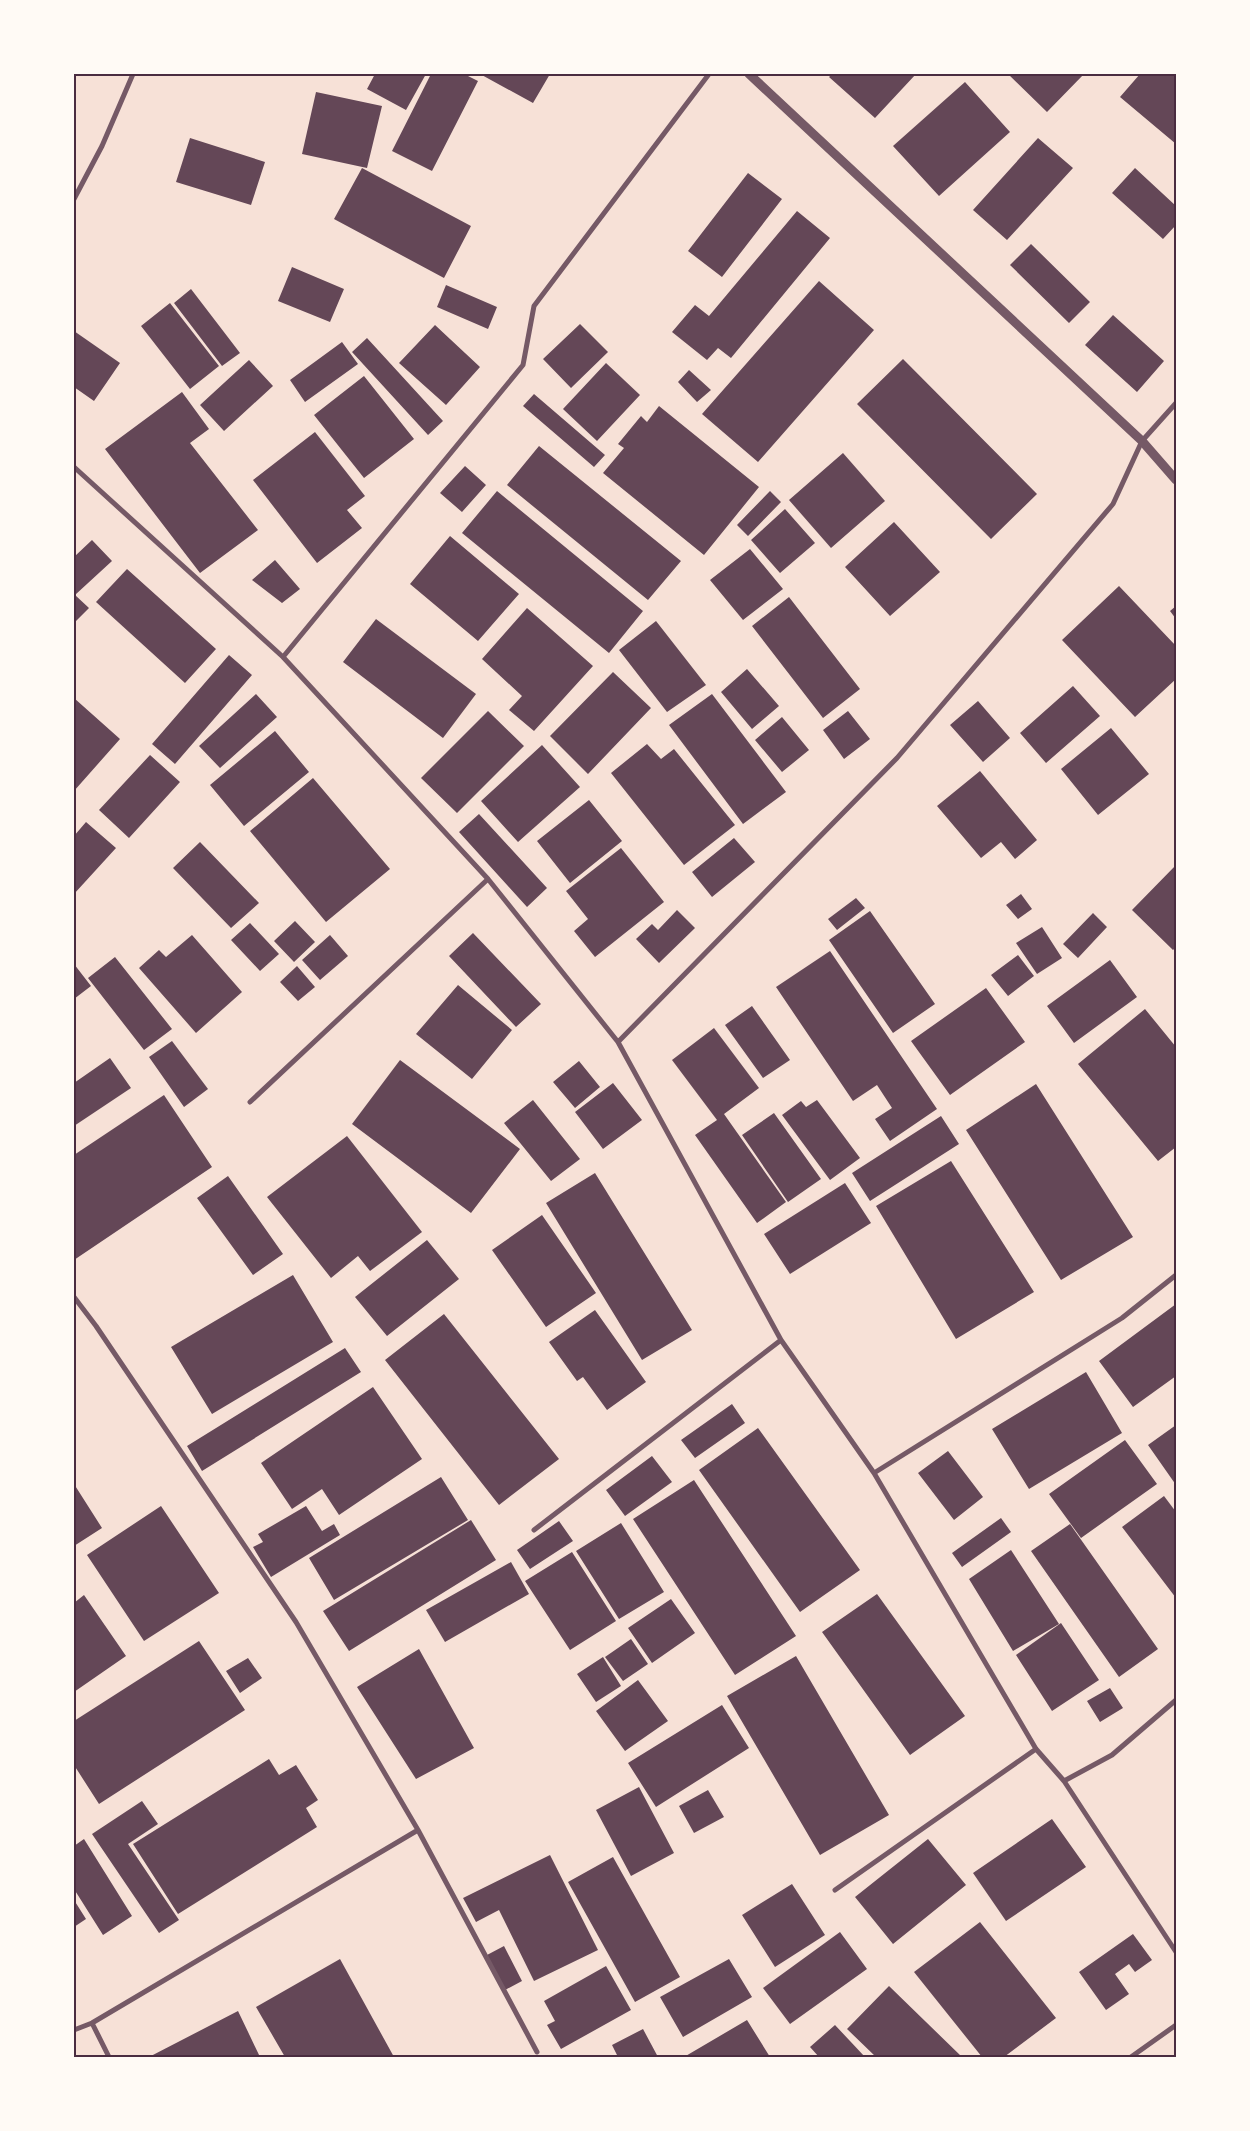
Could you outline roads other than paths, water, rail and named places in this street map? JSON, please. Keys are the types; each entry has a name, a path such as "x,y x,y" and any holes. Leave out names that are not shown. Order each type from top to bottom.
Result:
{"street":[{"path":"74,199 102,146 133,74"},
{"path":"282,657 523,365 534,306 709,74"},
{"path":"749,74 1142,441 1176,480"},
{"path":"618,1042 897,758 1113,504 1142,441 1176,403"},
{"path":"74,467 282,657 488,879 618,1042 781,1340 874,1473 1036,1749 1064,1781 1176,1952"},
{"path":"250,1102 488,879"},
{"path":"874,1473 1122,1318 1176,1276"},
{"path":"74,1297 96,1326 296,1622 418,1830 536,2052"},
{"path":"534,1530 781,1340"},
{"path":"1064,1781 1112,1755 1176,1700"},
{"path":"835,1890 1036,1749"},
{"path":"74,2030 92,2023 418,1830"},
{"path":"92,2023 109,2057"},
{"path":"1131,2057 1176,2025"}]}
